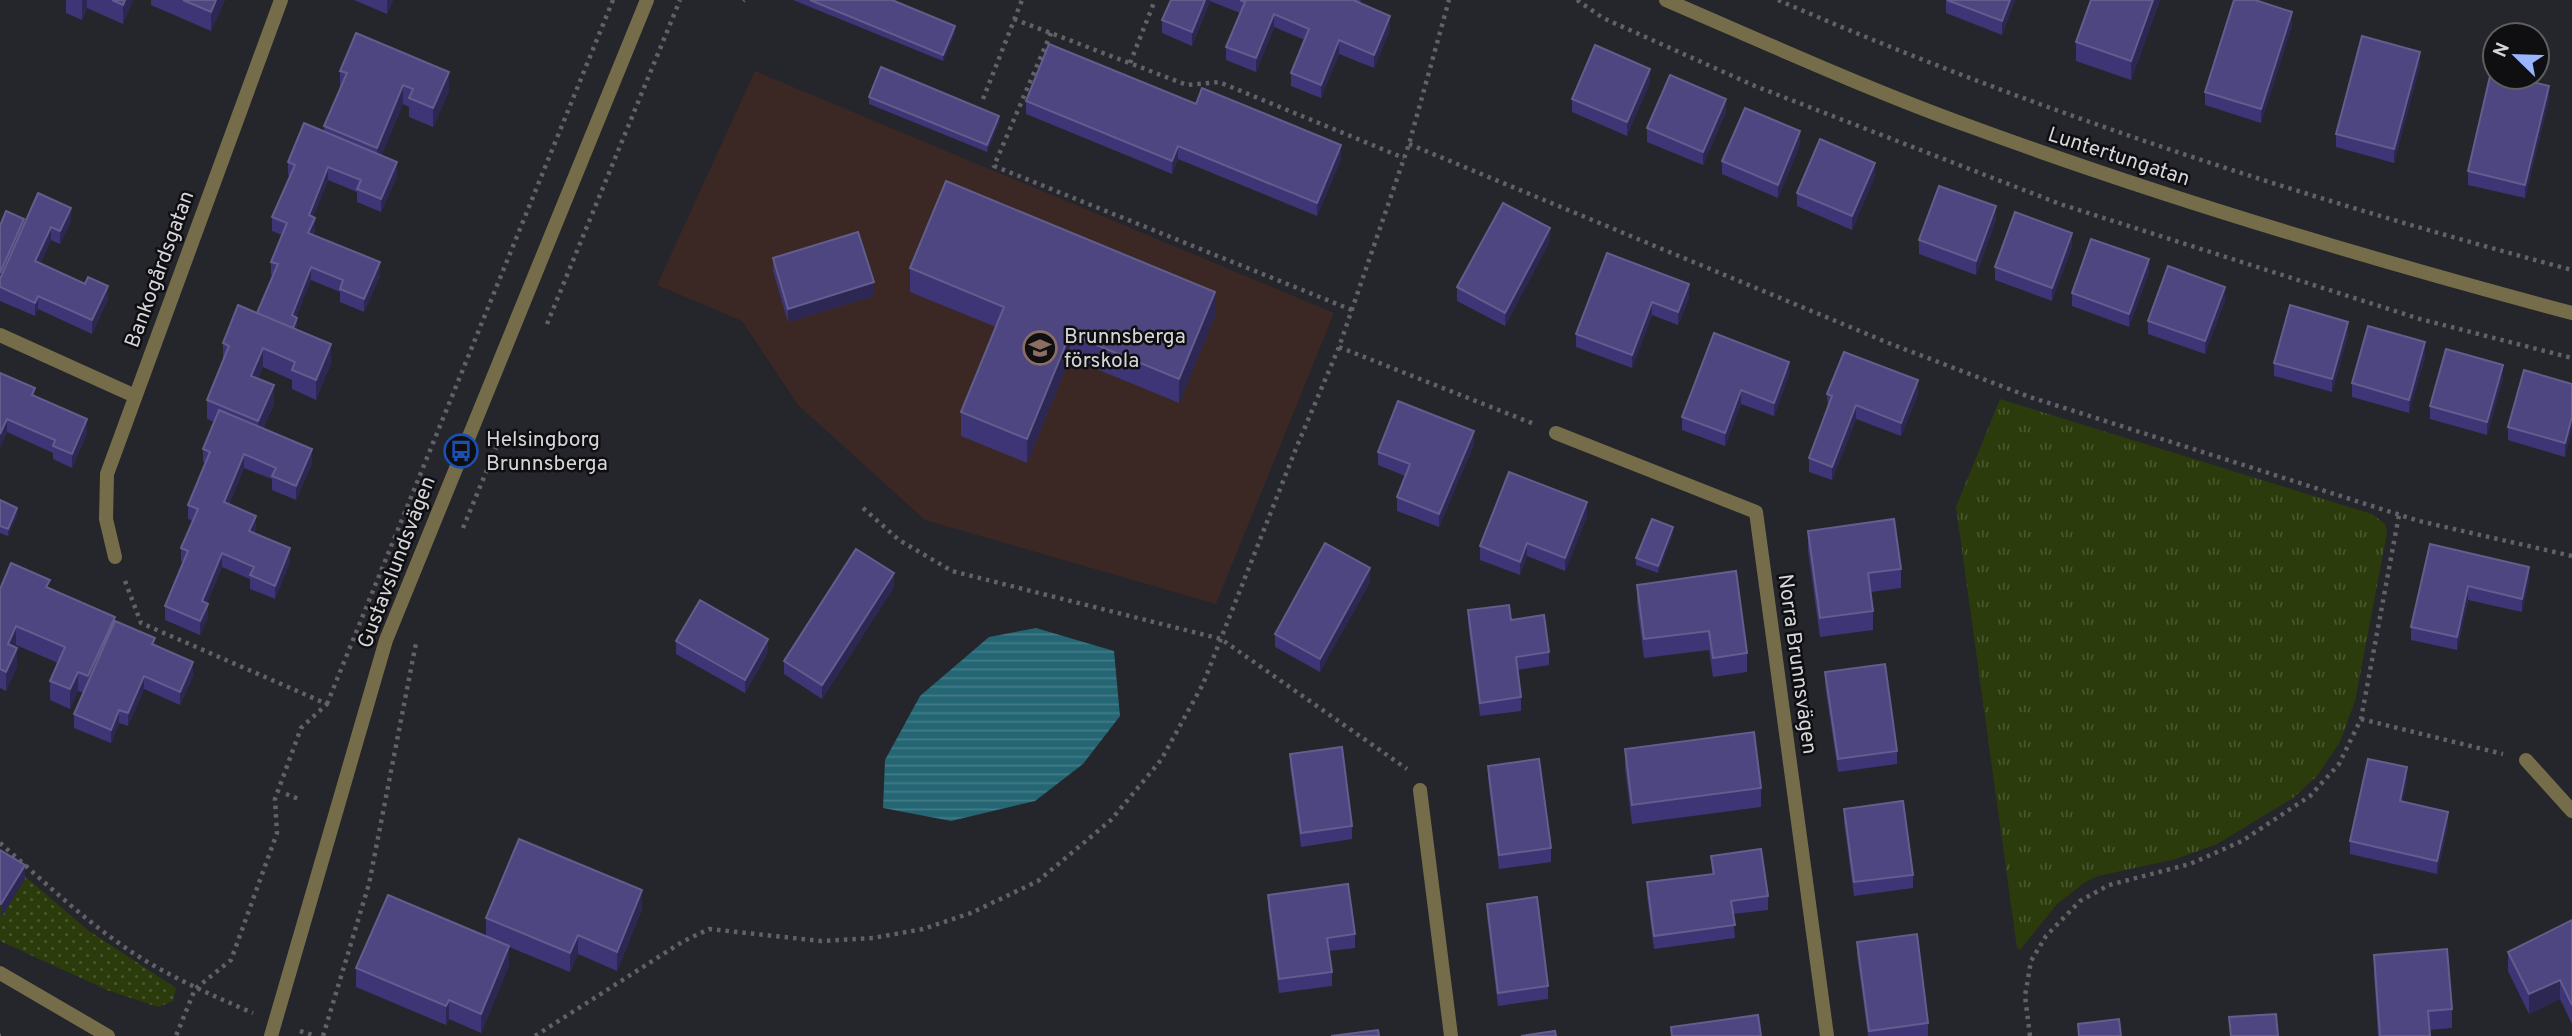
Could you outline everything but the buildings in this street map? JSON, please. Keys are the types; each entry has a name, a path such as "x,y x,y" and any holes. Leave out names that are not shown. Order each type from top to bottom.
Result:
{"street":[{"name":"Bankogårdsgatan","path":"115,557 106,519 107,474 281,0"},
{"name":"Gustavslundsvägen","path":"271,1036 386,640 647,0"},
{"name":"Luntertungatan","path":"1666,0 1967,126 2113,177 2386,263 2572,313"},
{"path":"0,335 135,396"},
{"name":"Norra Brunnsvägen","path":"1556,433 1756,512 1827,1036"},
{"path":"2526,760 2572,811"},
{"path":"1420,790 1451,1036"},
{"path":"0,973 108,1036"}],"path":[{"path":"176,1036 195,989 231,960 276,833 275,799 301,728 327,704 613,0"},
{"path":"546,325 680,0"},
{"path":"983,99 1022,0"},
{"path":"1130,63 1155,0"},
{"path":"535,1036 682,942 709,929 821,941 873,938 923,929 971,912 1038,881 1111,820 1161,760 1203,684 1339,347 1409,144 1448,0"},
{"path":"1577,0 1603,18 1755,86 2060,204 2420,319 2572,358"},
{"path":"1778,0 1878,44 2217,164 2395,223 2572,270"},
{"path":"1014,19 1187,85 1219,82 1404,158"},
{"path":"1051,33 993,166 1352,310"},
{"path":"1409,144 1891,344 2030,397 2399,515 2572,556"},
{"path":"1339,347 1556,433"},
{"path":"458,537 502,433"},
{"path":"863,508 899,540 952,572 1221,639 1405,765 1420,790"},
{"path":"2030,1036 2025,996 2031,961 2046,936 2080,901 2109,884 2161,873 2208,856 2263,829 2310,796 2347,751 2361,719 2399,515"},
{"path":"115,557 141,623 327,704"},
{"path":"323,1036 369,884 392,776 410,664 418,638"},
{"path":"2361,719 2526,760"},
{"path":"286,794 299,799"},
{"path":"0,842 111,937 149,963 195,989"}],"shaded area":[{"name":"Brunnsberga förskola","path":"755,71 1334,313 1216,604 925,520 798,405 742,321 657,285"}],"green space":[{"path":"2000,399 2372,514 2385,524 2387,533 2355,701 2340,742 2317,776 2293,798 2217,844 2176,859 2098,876 2084,883 2057,904 2020,950 2017,948 1956,507"},
{"path":"0,855 89,931 176,988 173,1001 158,1007 107,990 0,941"}],"water":[{"path":"1036,628 1114,651 1120,716 1083,764 1035,801 951,821 883,808 885,760 920,696 989,637"}],"place":[{"name":"Brunnsberga förskola","path":"1040,348"},
{"name":"Helsingborg Brunnsberga","path":"461,451"}]}
